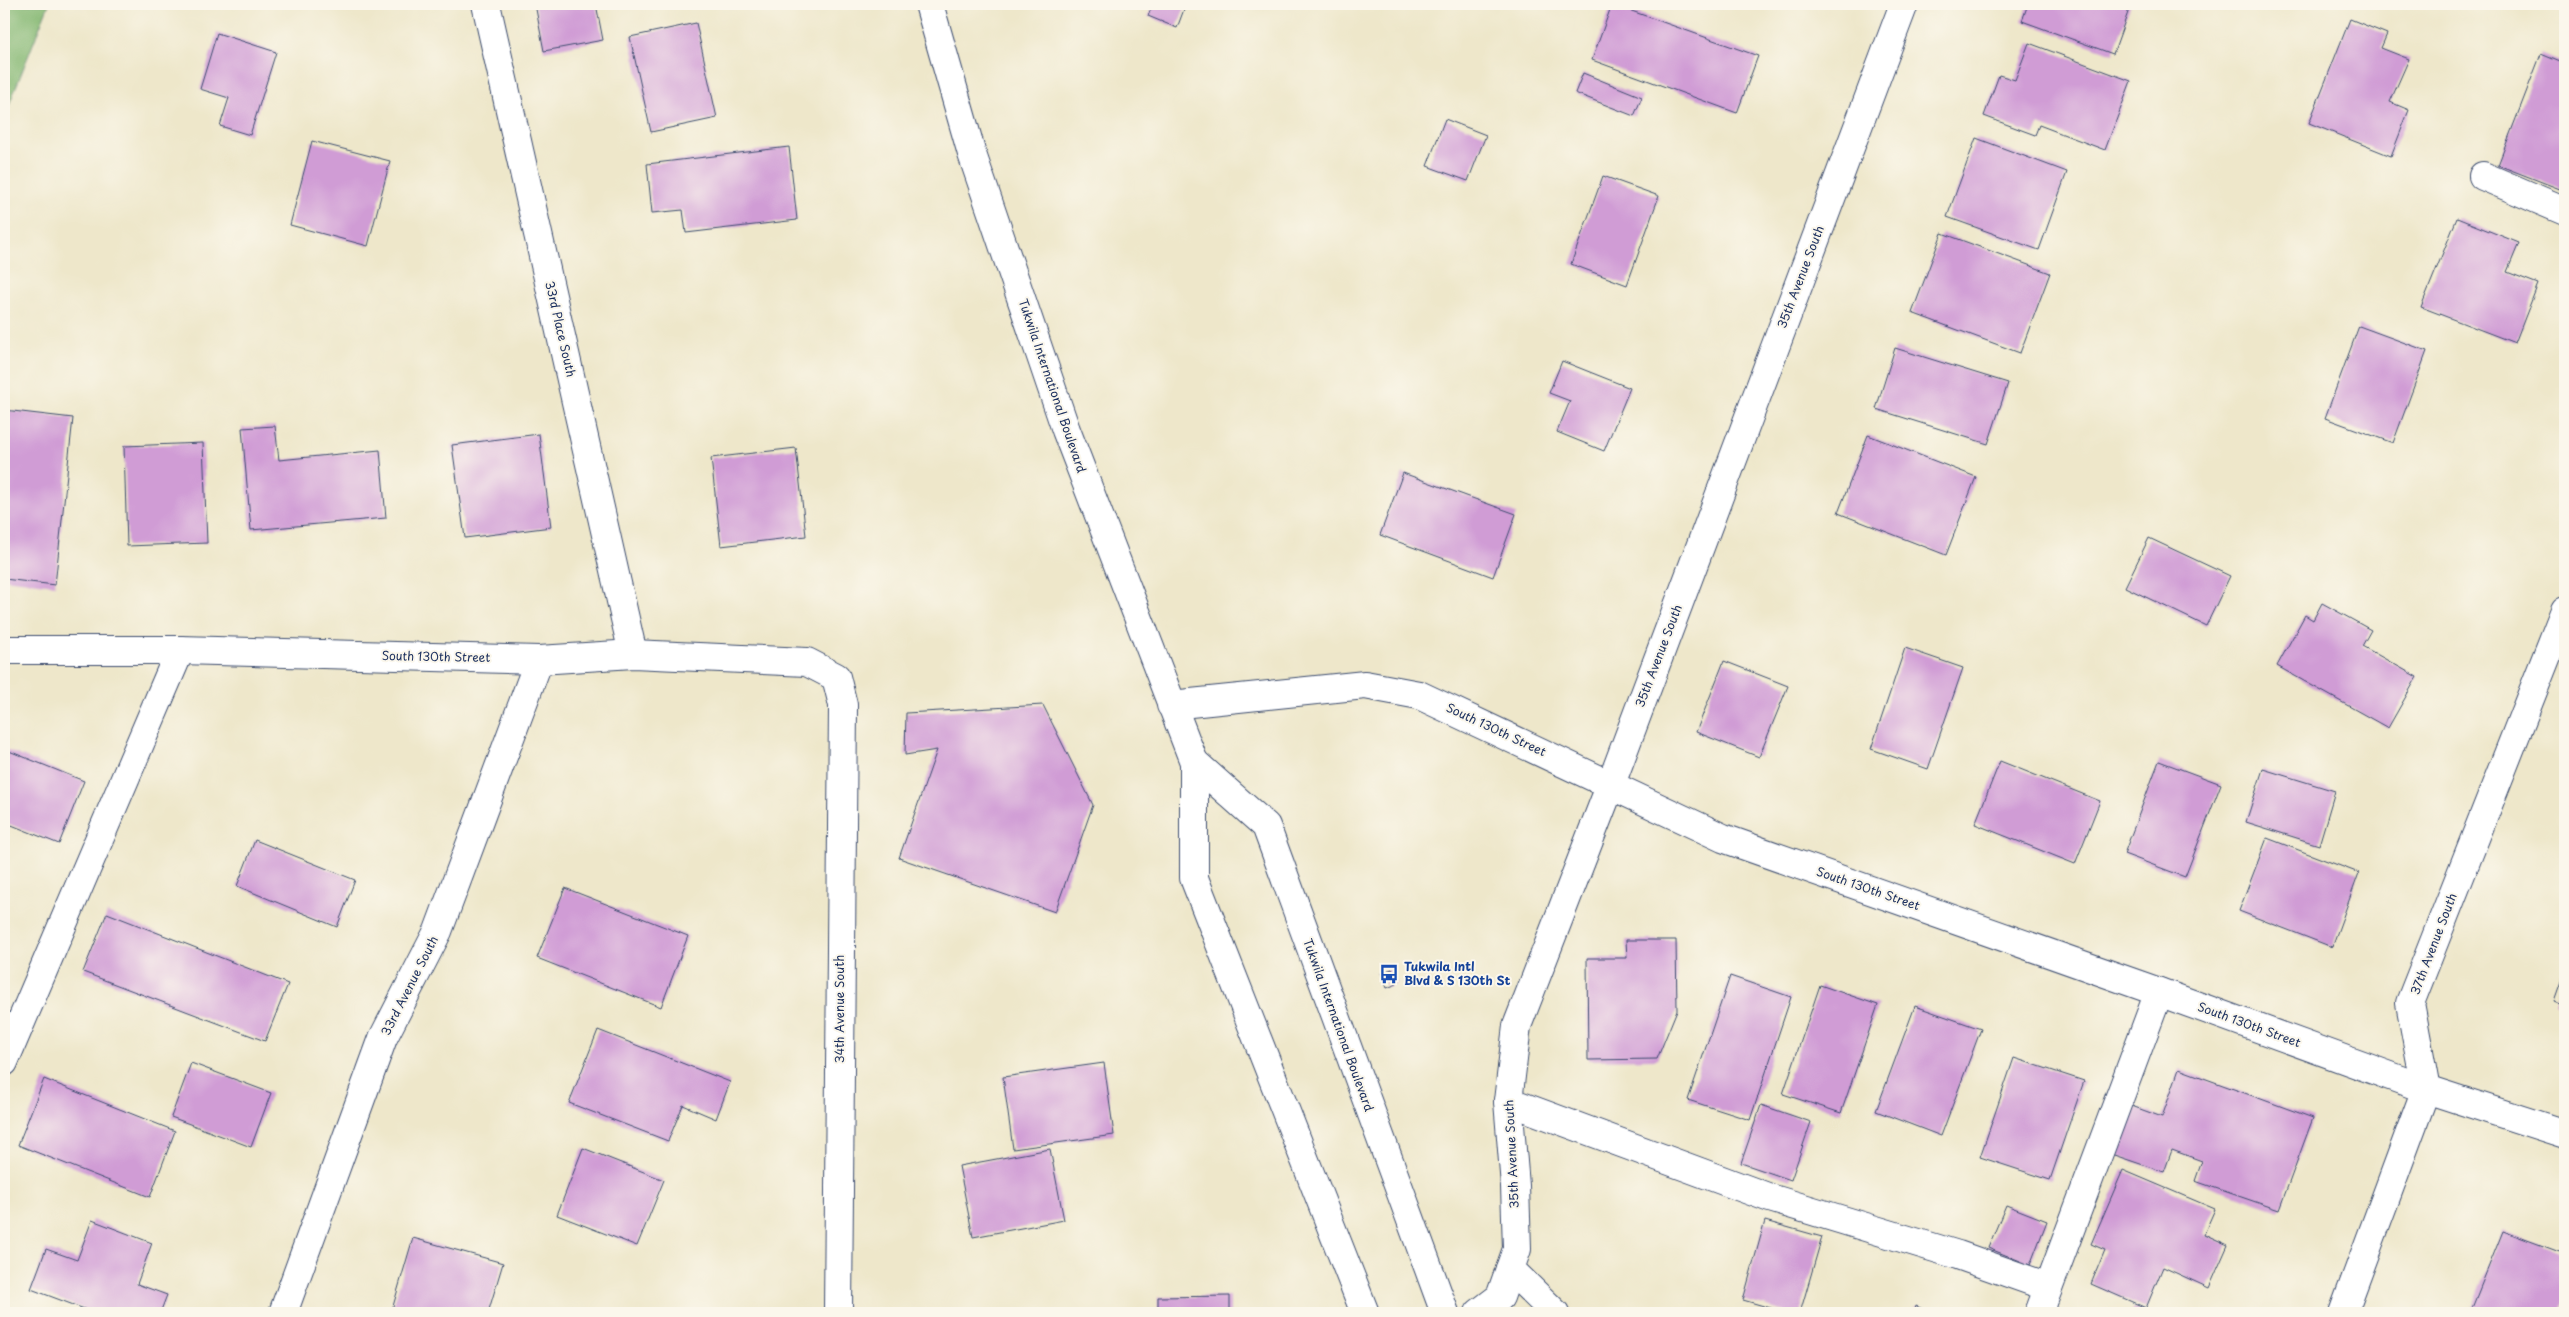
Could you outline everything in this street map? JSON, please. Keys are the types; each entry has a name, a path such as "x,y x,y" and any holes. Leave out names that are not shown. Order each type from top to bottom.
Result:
{"street":[{"name":"33rd Place South","path":"486,4 633,654"},
{"name":"Tukwila International Boulevard","path":"929,4 972,154 1066,430 1194,762 1194,878 1365,1313"},
{"name":"35th Avenue South","path":"1479,1313 1500,1297 1517,1249 1515,1186 1508,1101 1517,1026 1611,784 1904,4"},
{"path":"2483,176 2565,211"},
{"name":"37th Avenue South","path":"2426,1089 2410,1003 2565,610"},
{"name":"South 130th Street","path":"4,650 180,650 539,660 633,654 807,662 836,677 843,705"},
{"path":"4,1062 180,650"},
{"name":"33rd Avenue South","path":"283,1313 383,1038 438,931 539,660"},
{"name":"South 130th Street","path":"1171,705 1365,685 1419,695 1722,838 2159,992 2426,1089 2565,1134"},
{"name":"34th Avenue South","path":"838,1313 843,705"},
{"name":"Tukwila International Boulevard","path":"1194,762 1266,826 1445,1313"},
{"path":"2038,1313 2159,992"},
{"path":"2343,1313 2426,1089"},
{"path":"1508,1101 1770,1198 1958,1255 2048,1287"},
{"path":"1510,1269 1555,1313"}],"green space":[{"path":"4,4 49,4 4,117"}],"building":[{"path":"535,4 596,4 603,40 544,51"},
{"path":"1153,4 1186,4 1177,28 1148,16"},
{"path":"1612,4 1758,56 1737,113 1592,60"},
{"path":"2028,4 2131,4 2113,54 2022,21"},
{"path":"2350,19 2387,34 2381,48 2409,59 2390,102 2409,110 2391,156 2309,123"},
{"path":"696,23 717,118 651,132 630,37"},
{"path":"217,33 276,52 250,135 220,126 229,98 200,89"},
{"path":"2029,43 2131,81 2105,150 2039,125 2035,135 1984,116 1999,75 2015,80"},
{"path":"2541,54 2565,64 2565,191 2498,165"},
{"path":"1583,73 1642,97 1634,116 1575,93"},
{"path":"1445,119 1486,135 1468,181 1427,166"},
{"path":"1976,138 2067,172 2039,250 1947,217"},
{"path":"312,141 390,161 368,246 290,225"},
{"path":"789,147 797,220 686,233 683,210 652,213 647,164"},
{"path":"1603,176 1659,196 1627,285 1571,264"},
{"path":"2457,218 2519,243 2507,272 2538,284 2515,343 2421,307"},
{"path":"1942,233 2050,273 2020,353 1912,313"},
{"path":"2359,326 2427,351 2393,443 2325,418"},
{"path":"1895,348 2008,383 1988,444 1876,409"},
{"path":"1562,361 1630,388 1604,451 1557,432 1570,401 1549,393"},
{"path":"4,410 73,418 55,585 4,579"},
{"path":"275,426 279,460 380,450 386,518 251,530 242,428"},
{"path":"539,434 551,527 465,538 452,445"},
{"path":"1868,435 1976,477 1946,555 1838,513"},
{"path":"203,443 207,543 127,546 124,446"},
{"path":"796,448 806,536 721,546 711,458"},
{"path":"1403,473 1516,514 1493,577 1380,535"},
{"path":"2149,538 2230,576 2206,626 2125,587"},
{"path":"2322,603 2371,630 2362,646 2417,677 2388,728 2277,666 2305,615 2313,620"},
{"path":"1905,648 1963,668 1928,769 1871,749"},
{"path":"1724,661 1788,686 1759,757 1696,732"},
{"path":"1043,705 1093,805 1055,912 899,858 937,750 905,755 906,713"},
{"path":"4,749 84,781 59,844 4,822"},
{"path":"2000,761 2100,801 2075,864 1975,824"},
{"path":"2159,761 2221,784 2185,877 2124,854"},
{"path":"2263,769 2335,791 2319,845 2246,822"},
{"path":"2267,838 2359,873 2332,947 2239,911"},
{"path":"255,840 355,880 337,927 237,886"},
{"path":"565,888 688,936 661,1007 537,958"},
{"path":"107,913 288,984 265,1041 83,972"},
{"path":"1626,940 1676,940 1677,1010 1657,1059 1588,1060 1587,958 1627,958"},
{"path":"1392,969 1397,984 1387,988 1381,973"},
{"path":"2565,971 2565,1007 2554,1002"},
{"path":"1730,976 1791,997 1750,1120 1688,1100"},
{"path":"1820,985 1878,1005 1841,1113 1783,1094"},
{"path":"1915,1006 1981,1029 1941,1136 1876,1111"},
{"path":"598,1030 730,1082 716,1119 683,1105 668,1141 569,1103"},
{"path":"2014,1058 2084,1081 2050,1180 1980,1157"},
{"path":"191,1063 271,1093 251,1147 171,1117"},
{"path":"1104,1063 1114,1135 1013,1149 1003,1077"},
{"path":"2179,1069 2313,1118 2279,1210 2195,1181 2202,1161 2172,1150 2164,1172 2111,1154 2129,1105 2162,1117"},
{"path":"44,1079 175,1131 150,1197 18,1145"},
{"path":"1761,1105 1811,1122 1791,1180 1741,1163"},
{"path":"583,1148 664,1180 637,1246 557,1215"},
{"path":"1050,1149 1064,1220 973,1237 959,1166"},
{"path":"2123,1170 2215,1209 2204,1234 2228,1245 2209,1288 2163,1267 2146,1308 2091,1284 2105,1250 2091,1244"},
{"path":"2006,1205 2047,1221 2030,1265 1988,1248"},
{"path":"92,1220 152,1243 137,1284 167,1295 160,1313 95,1313 31,1289 46,1249 77,1260"},
{"path":"1765,1221 1822,1237 1800,1313 1788,1313 1743,1300"},
{"path":"2503,1231 2565,1254 2565,1297 2559,1313 2470,1313"},
{"path":"413,1238 503,1263 488,1313 391,1313"},
{"path":"1230,1296 1230,1313 1158,1313 1158,1297"},
{"path":"1916,1306 1932,1313 1914,1313"},
{"path":"2133,1308 2146,1313 2131,1313"}],"place":[{"name":"Tukwila Intl Blvd & S 130th St","path":"1389,974"}]}
